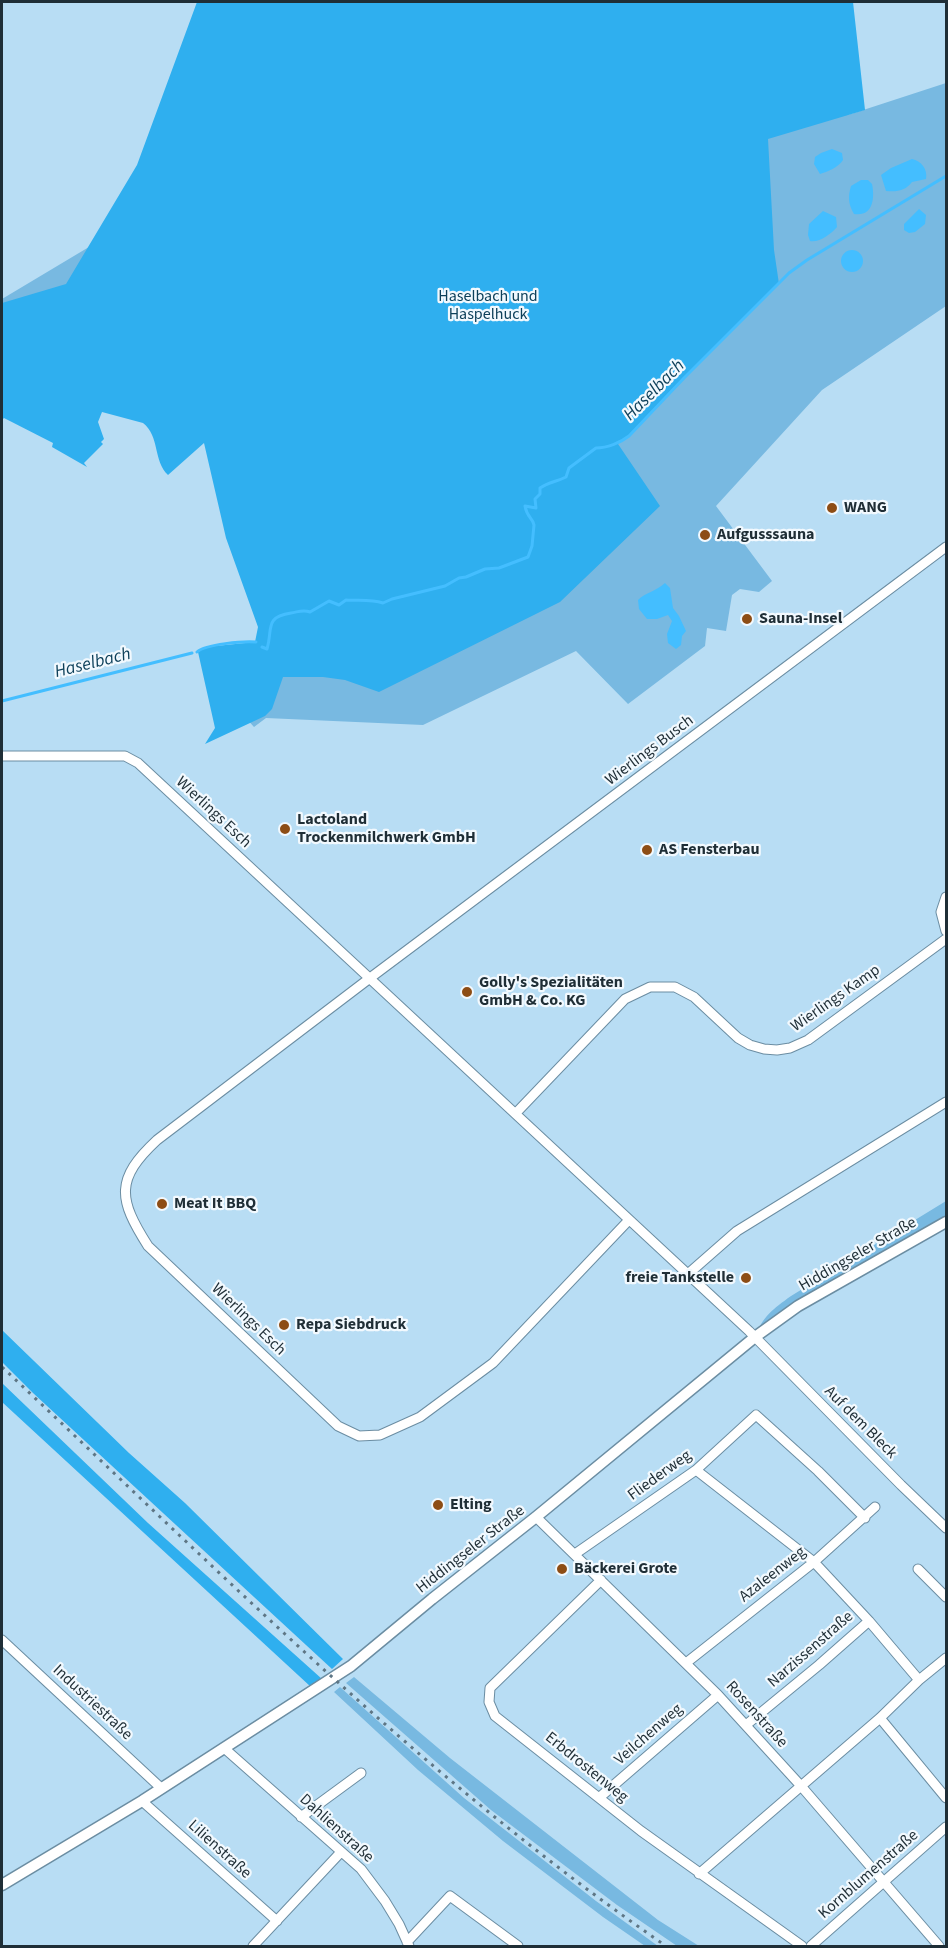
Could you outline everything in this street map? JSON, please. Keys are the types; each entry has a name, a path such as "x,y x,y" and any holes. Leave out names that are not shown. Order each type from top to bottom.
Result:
{"street":[{"name":"Wierlings Busch","path":"370,978 946,547"},
{"name":"Wierlings Esch","path":"2,756 125,756 144,770 516,1113 628,1221 754,1337"},
{"path":"946,897 941,912 946,931"},
{"name":"Wierlings Kamp","path":"516,1113 625,999 650,987 675,987 694,997 738,1038 750,1045 764,1049 790,1048 808,1040 946,939"},
{"name":"Wierlings Esch","path":"370,978 157,1140 139,1157 126,1182 126,1203 133,1222 148,1246 338,1426 359,1436 380,1436 420,1417 493,1363 628,1221"},
{"path":"688,1274 737,1231 946,1102"},
{"name":"Hiddingseler Straße","path":"2,1885 142,1801 351,1666 754,1337 798,1306 946,1222"},
{"name":"Auf dem Bleck","path":"754,1337 946,1528"},
{"name":"Fliederweg","path":"575,1554 696,1470 756,1415 818,1471 865,1518"},
{"name":"Narzissenstraße","path":"696,1470 814,1562 869,1621 919,1680"},
{"name":"Azaleenweg","path":"686,1663 814,1562 875,1508"},
{"name":"Rosenstraße","path":"536,1517 718,1695 801,1786 939,1947"},
{"path":"918,1569 946,1598"},
{"name":"Erbdrostenweg","path":"601,1580 490,1688 489,1702 495,1716 699,1874"},
{"name":"Narzissenstraße","path":"746,1725 869,1621"},
{"name":"Industriestraße","path":"2,1640 161,1788"},
{"path":"802,1947 699,1874 946,1658"},
{"name":"Veilchenweg","path":"600,1797 718,1695"},
{"path":"880,1718 946,1798"},
{"name":"Dahlienstraße","path":"224,1748 361,1869 385,1901 408,1944"},
{"path":"302,1817 361,1773"},
{"name":"Lilienstraße","path":"142,1801 277,1921"},
{"name":"Kornblumenstraße","path":"811,1947 946,1827"},
{"path":"253,1947 341,1852"},
{"path":"408,1944 450,1896 518,1947"}],"green space":[{"name":"Haselbach und Haspelhuck","path":"197,2 853,2 865,110 768,139 774,250 779,284 629,437 618,444 660,506 560,602 379,692 345,680 323,677 283,677 272,709 265,716 205,744 215,728 198,652 206,647 255,642 258,627 226,538 204,443 168,475 160,463 152,435 143,423 102,412 98,422 104,439 101,442 103,444 84,463 87,467 52,447 53,443 4,418 2,420 2,303 66,284 137,165"},
{"name":"Haselbach und Haspelhuck","path":"946,83 946,306 822,390 716,506 772,581 759,592 740,589 732,595 726,631 707,628 705,646 628,704 576,651 423,725 266,718 254,727 244,716 273,626 211,437 53,389 2,418 2,299 104,238 851,114"},
{"path":"946,1201 946,1222 755,1337 769,1314 791,1296"},
{"path":"2,1330 129,1453 185,1503 343,1659 332,1669 33,1393 2,1362"},
{"path":"2,1383 148,1523 322,1679 311,1687 2,1402"},
{"path":"354,1677 450,1758 658,1920 699,1946 677,1946 617,1905 491,1810 346,1683"},
{"path":"340,1687 464,1798 596,1901 658,1946 645,1946 503,1841 418,1770 334,1692"}],"shaded area":[{"path":"832,149 842,153 843,160 836,167 820,174 814,164 815,157"},
{"path":"912,159 923,166 926,179 912,182 900,190 886,191 881,175"},
{"path":"861,180 868,180 872,184 873,200 869,210 865,213 854,214 849,197 850,190 851,186"},
{"path":"919,209 926,215 925,224 915,232 909,233 904,230 904,224"},
{"path":"823,211 836,217 837,227 825,237 817,241 810,241 809,224"},
{"path":"852,250 860,253 863,261 860,269 852,272 844,269 841,261 844,253"},
{"path":"665,583 670,588 673,608 686,631 682,636 681,645 676,649 668,643 667,634 672,621 668,615 657,619 647,619 639,609 638,600"}],"waterway":[{"name":"Haselbach","path":"262,647 267,649 271,625 282,615 310,612 329,601 339,605 346,600 383,603 445,586 459,578 485,569 499,568 528,557 532,546 534,525 525,506 536,508 535,499 540,494 540,488 566,477 569,468 596,448 613,445 629,436 789,273 946,176"},
{"name":"Haselbach","path":"197,652 216,645 256,642"},
{"name":"Haselbach","path":"2,701 192,653"}],"railway":[{"path":"2,1367 242,1594 406,1742 490,1813 666,1946"}],"place":[{"name":"WANG","path":"832,508"},
{"name":"Aufgusssauna","path":"705,535"},
{"name":"Sauna-Insel","path":"747,619"},
{"name":"Lactoland Trockenmilchwerk GmbH","path":"285,829"},
{"name":"AS Fensterbau","path":"647,850"},
{"name":"Golly's Spezialitäten GmbH & Co. KG","path":"467,992"},
{"name":"Meat It BBQ","path":"162,1204"},
{"name":"freie Tankstelle","path":"746,1278"},
{"name":"Repa Siebdruck","path":"284,1325"},
{"name":"Elting","path":"438,1505"},
{"name":"Bäckerei Grote","path":"562,1569"}]}
